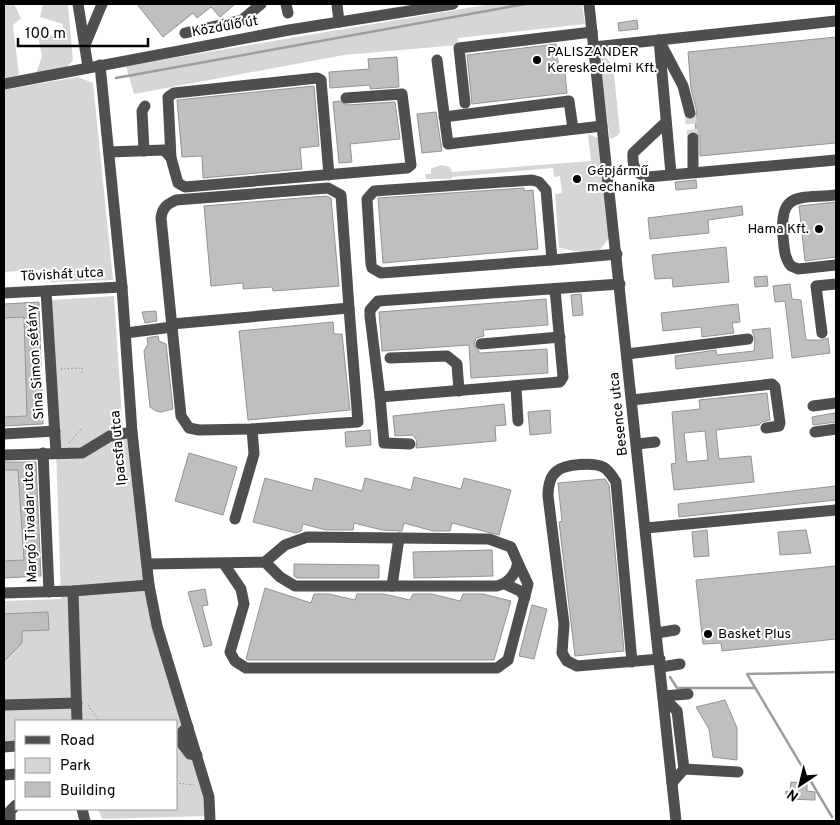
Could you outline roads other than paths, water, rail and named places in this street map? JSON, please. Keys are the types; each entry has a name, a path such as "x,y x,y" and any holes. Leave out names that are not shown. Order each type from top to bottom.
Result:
{"street":[{"path":"78,4 88,67"},
{"path":"85,47 102,4"},
{"path":"185,33 242,20 261,4"},
{"path":"336,4 339,22"},
{"name":"Közdűlő út","path":"4,84 416,7 453,4"},
{"name":"Besence utca","path":"589,4 676,821"},
{"path":"594,47 836,21"},
{"path":"465,103 459,48 592,32"},
{"path":"659,40 683,86 690,113"},
{"path":"659,40 671,174"},
{"path":"437,60 448,144 602,126"},
{"name":"Ipacsfa utca","path":"100,65 122,287 132,432 149,585 157,626 209,797 210,821"},
{"path":"328,175 321,80 317,78 174,93 168,98 168,151 178,183 185,187 328,175 407,168 411,164 402,94 346,98"},
{"path":"444,117 569,101 573,129"},
{"path":"144,151 142,111 145,106"},
{"path":"665,123 634,150 632,163 637,173 644,176 836,160"},
{"path":"693,138 693,172"},
{"path":"109,152 168,151"},
{"path":"552,260 546,190 539,182 532,180 374,191 367,199 371,264 372,268 381,273 552,260 617,254"},
{"path":"328,188 338,192 343,204 358,422 252,429 193,429 182,421 172,326 161,218 164,208 176,200 328,188"},
{"path":"836,195 794,200 784,207 782,219 785,254 791,266 798,269 836,265"},
{"path":"410,444 384,443 370,316 370,310 378,301 620,284"},
{"path":"822,333 816,286 836,284"},
{"name":"Tövishát utca","path":"4,292 122,287"},
{"path":"380,397 556,384 562,380 555,289"},
{"name":"Sina Simon sétány","path":"46,291 55,432 58,452"},
{"path":"126,333 172,326 349,308"},
{"path":"481,344 560,338"},
{"path":"627,354 748,339"},
{"path":"390,358 447,356 457,364 459,391"},
{"path":"632,400 772,384 776,387 780,423 779,426 766,428"},
{"path":"516,387 518,421"},
{"path":"813,406 836,403"},
{"path":"235,519 254,454 252,429"},
{"path":"815,432 836,429"},
{"name":"Sina Simon sétány","path":"4,434 55,432"},
{"path":"4,455 58,452 82,453 110,436 132,432"},
{"path":"637,444 655,442"},
{"name":"Margó Tivadar utca","path":"44,453 49,592"},
{"path":"632,662 616,482 608,470 596,464 562,467 556,471 550,480 548,496 564,624 562,653 567,661 577,666 632,662 680,664"},
{"path":"646,528 836,510"},
{"path":"147,564 265,562 285,545 302,538 326,536 489,539 511,547 528,584 508,660 497,668 246,668 235,661 230,652 244,604 244,596 224,564"},
{"path":"392,586 399,538"},
{"path":"265,562 280,577 295,586 505,584 520,591 525,597"},
{"path":"505,584 517,570 518,563"},
{"name":"Margó Tivadar utca","path":"4,594 74,592 149,585"},
{"path":"74,592 77,720"},
{"path":"657,633 675,630"},
{"path":"664,697 688,694"},
{"path":"664,697 677,712 684,769 672,783"},
{"path":"4,705 76,698"},
{"path":"684,769 738,772"},
{"path":"10,821 10,811 15,806"}],"waterway":[{"path":"116,78 525,4"},
{"path":"832,817 747,674 836,672"},
{"path":"670,677 677,688 755,688"}],"tunnel":[{"path":"690,113 693,138"}],"place":[{"name":"PALISZANDER Kereskedelmi Kft.","path":"537,60"},
{"name":"Gépjármű mechanika","path":"577,179"},
{"name":"Hama Kft.","path":"819,229"},
{"name":"Basket Plus","path":"708,634"}]}
